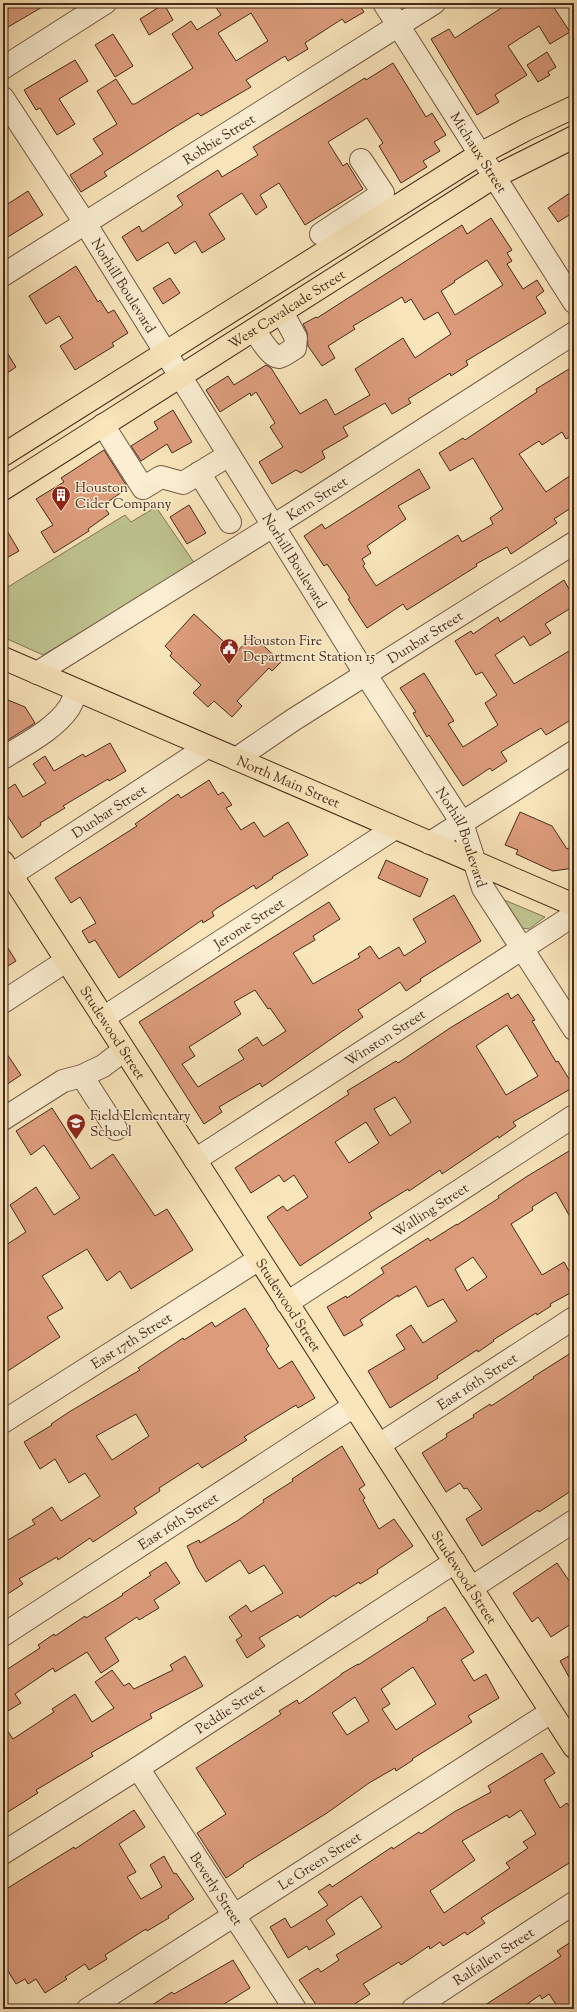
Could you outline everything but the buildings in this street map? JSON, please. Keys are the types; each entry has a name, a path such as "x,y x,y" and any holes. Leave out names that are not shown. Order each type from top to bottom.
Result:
{"main road":[{"name":"West Cavalcade Street","path":"3,456 166,354 389,200 527,129 574,107"},
{"name":"West Cavalcade Street","path":"3,489 494,177 574,137"},
{"name":"North Main Street","path":"3,658 574,905"},
{"name":"Studewood Street","path":"7,869 551,1712 570,1733"}],"street":[{"path":"3,68 105,3"},
{"name":"Michaux Street","path":"384,3 574,302"},
{"name":"Robbie Street","path":"3,275 434,3"},
{"name":"Norhill Boulevard","path":"3,98 85,223 366,675 462,823 469,840 483,888 574,1029"},
{"path":"361,160 389,200"},
{"path":"321,234 344,230"},
{"path":"254,330 270,353 276,357 279,357 295,348 296,338 282,312"},
{"name":"Kern Street","path":"37,673 274,525 574,333"},
{"path":"103,426 143,488 161,477 183,483 229,455"},
{"path":"199,473 230,522"},
{"name":"Dunbar Street","path":"236,759 574,543"},
{"path":"3,758 56,722 69,708 77,691"},
{"name":"Dunbar Street","path":"7,869 207,747"},
{"path":"430,843 574,752"},
{"name":"Jerome Street","path":"103,1018 395,828"},
{"name":"Winston Street","path":"195,1160 574,915"},
{"path":"3,1002 66,961"},
{"path":"3,1119 63,1081 82,1076 103,1066 124,1050"},
{"path":"82,1076 116,1129"},
{"name":"Walling Street","path":"287,1303 574,1116"},
{"name":"East 17th Street","path":"3,1422 259,1259"},
{"name":"East 16th Street","path":"379,1445 574,1318"},
{"name":"East 16th Street","path":"3,1635 354,1406"},
{"path":"471,1588 574,1521"},
{"name":"Peddie Street","path":"3,1853 138,1768 455,1562"},
{"name":"Le Green Street","path":"88,2009 551,1712"},
{"name":"Beverly Street","path":"138,1768 295,2009"},
{"name":"Ralfallen Street","path":"413,2009 574,1904"}],"green space":[{"path":"156,507 195,564 43,655 3,637 3,580 8,587 125,515 131,522"},
{"path":"502,899 545,917 529,929 522,928"}],"place":[{"name":"Houston Cider Company","path":"61,512"},
{"name":"Houston Fire Department Station 15","path":"229,665"},
{"name":"Field Elementary School","path":"76,1140"}]}
